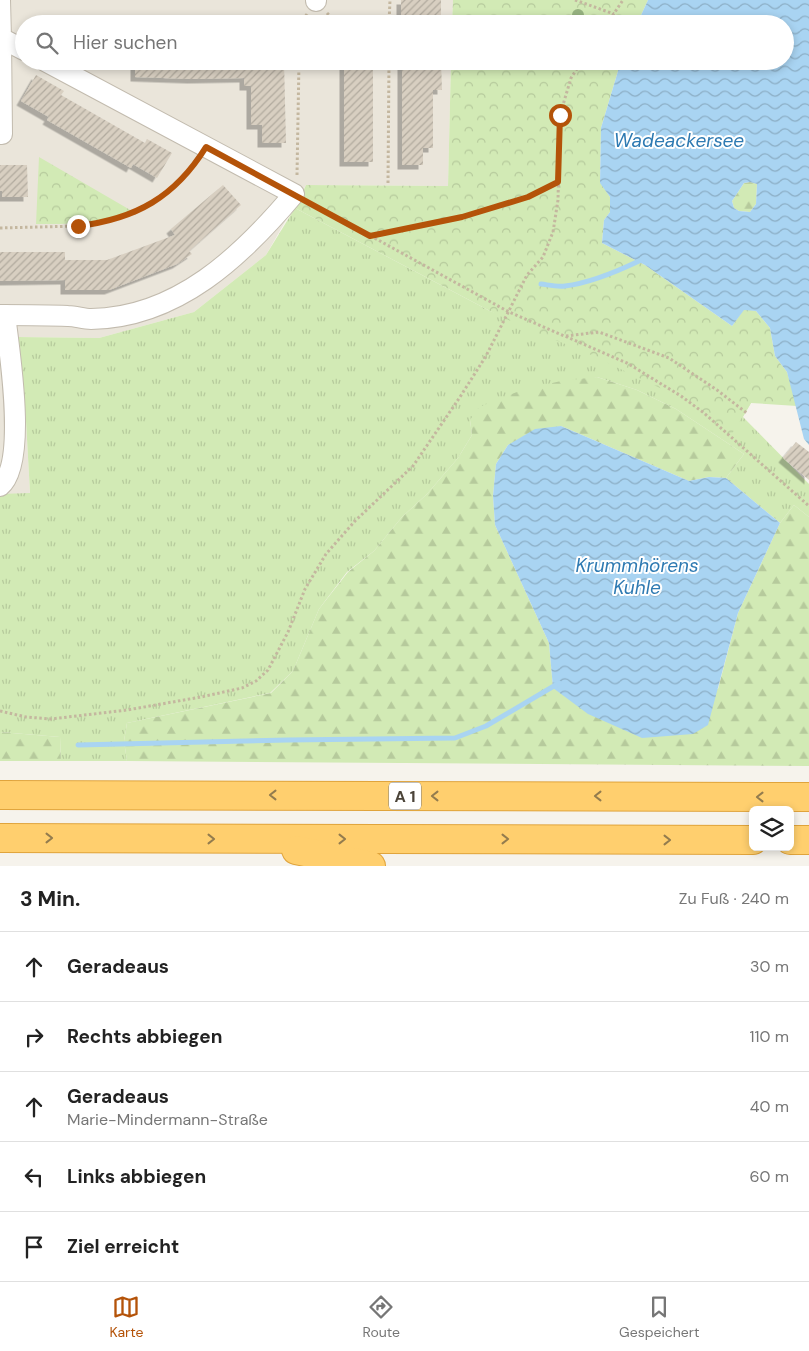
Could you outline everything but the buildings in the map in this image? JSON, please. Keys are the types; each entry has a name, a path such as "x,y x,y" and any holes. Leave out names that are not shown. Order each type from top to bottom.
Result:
{"highway":[{"name":"A 1","path":"0,795 809,797"},
{"path":"0,838 749,840"},
{"path":"241,839 371,866"},
{"path":"794,840 809,840"}],"street":[{"path":"0,0 2,134 0,134"},
{"path":"1,38 15,45"},
{"path":"0,486 10,470 15,438 14,400 2,315 71,316 90,320 124,316 160,305 186,293 237,255 266,228 294,194 62,70"}],"path":[{"path":"389,15 390,0"},
{"path":"575,0 614,14 623,0"},
{"path":"299,70 297,188 294,194 509,312 627,363 681,396 704,414 809,506"},
{"path":"388,183 389,70"},
{"path":"0,711 51,719 127,710 242,688 256,681 268,670 288,632 305,589 326,554 355,521 412,466 476,372 527,275 543,257 554,232 558,200 560,115 571,78 576,70"},
{"path":"0,228 78,226 135,213 181,181 206,147"},
{"path":"370,236 462,217 528,197 558,182"},
{"path":"566,336 599,332 670,358 748,414"}],"shaded area":[{"path":"0,0 453,0 452,15 15,15 15,70 451,70 448,186 306,185 266,255 194,312 99,338 18,337 26,421 30,494 0,494"}],"green space":[{"path":"453,0 648,0 641,15 452,15"},
{"path":"451,70 618,70 601,128 600,182 610,197 610,212 604,220 602,243 645,265 732,326 744,309 756,311 770,328 775,356 787,372 797,406 751,403 728,440 662,389 583,351 525,328 490,311 295,208 306,185 448,186"},
{"path":"39,157 132,211 96,221 73,224 36,224"},
{"path":"744,183 757,184 756,204 750,212 739,211 734,208 732,201"},
{"path":"295,208 490,311 751,403 743,417 809,484 809,517 794,505 780,523 726,478 744,454 676,409 637,390 597,377 470,420 472,435 458,458 427,494 402,517 374,551 347,572 319,609 293,671 270,693 127,723 124,741 127,761 61,761 60,737 0,732 0,494 30,493 26,421 18,337 99,338 194,312 266,255"},
{"path":"597,377 637,390 676,409 744,454 726,478 709,477 689,481 561,426 508,445 496,464 493,496 495,525 549,643 553,688 718,689 738,613 780,523 794,505 809,517 809,766 127,761 124,741 127,723 271,693 293,671 319,609 348,572 374,551 402,517 427,494 458,458 472,435 470,420 479,407 522,390 561,381"},
{"path":"0,732 60,737 61,761 0,761"}],"water":[{"name":"Wadeackersee","path":"648,0 809,0 809,445 804,439 787,372 775,356 770,328 756,311 744,310 732,326 645,265 602,243 604,220 610,212 610,197 600,183 601,128 618,70 794,70 794,15 641,15","holes":["750,182 757,184 756,204 750,212 739,211 734,208 732,201 744,183"]},
{"name":"Krummhörens Kuhle","path":"561,426 689,481 709,477 726,478 780,523 738,613 708,725 693,734 642,738 588,714 553,688 549,643 495,525 493,496 496,464 508,445 535,429"}],"waterway":[{"path":"541,284 553,286 574,285 612,273 639,261"},
{"path":"78,745 455,738 486,726 559,683"}],"route":[{"path":"78,226 135,213 181,181 206,147 370,236 462,217 528,197 558,182 560,115"}]}
